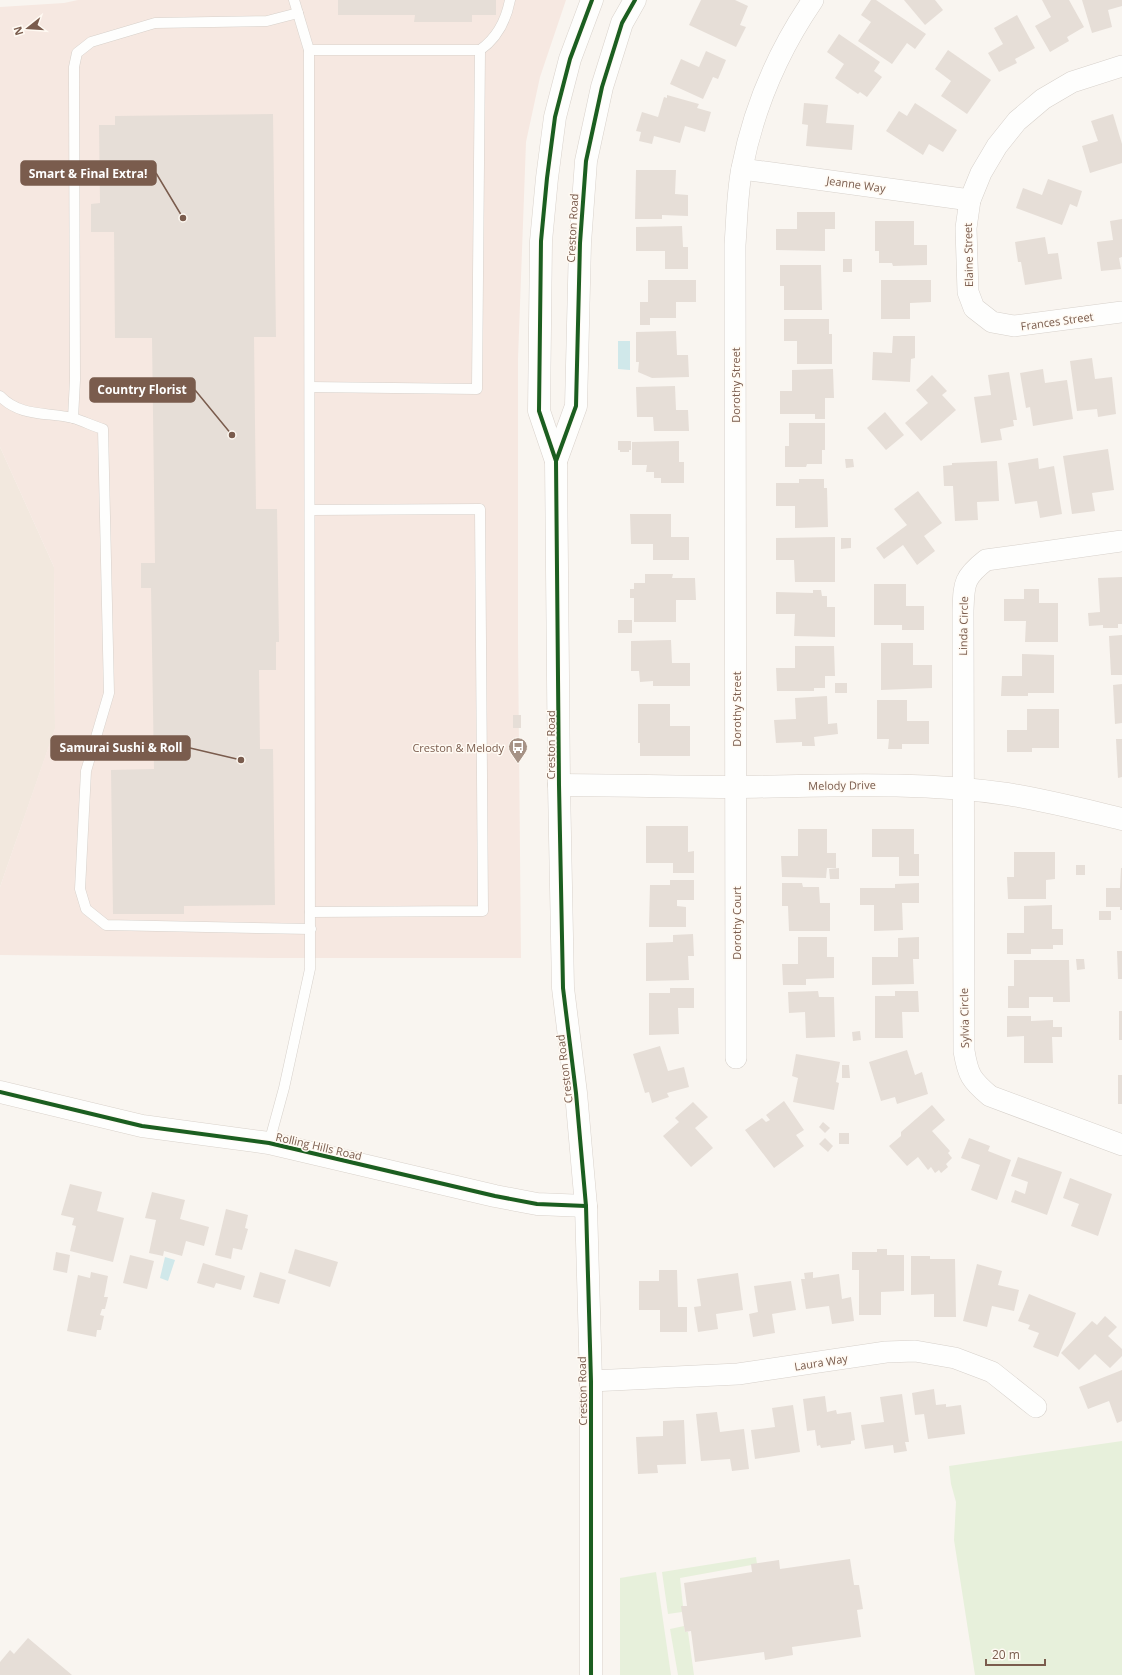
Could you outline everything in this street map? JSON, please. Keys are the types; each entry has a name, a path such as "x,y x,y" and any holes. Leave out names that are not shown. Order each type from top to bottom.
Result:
{"main road":[{"name":"Creston Road","path":"591,1675 591,1382 586,1206 576,1094 563,988 559,785 556,461 539,411 543,225 546,178 555,117 570,59 592,0"},
{"name":"Creston Road","path":"556,461 576,406 580,243 586,161 602,87 622,23 634,0"},
{"name":"Melody Drive","path":"559,785 736,787 892,784 1006,794 1048,801 1122,819"},
{"name":"Rolling Hills Road","path":"0,1092 142,1126 270,1143 495,1196 537,1204 586,1206"}],"street":[{"name":"Dorothy Street","path":"736,787 735,244 742,169 752,129 778,58 796,25 813,0"},
{"name":"Elaine Street","path":"992,322 974,308 968,292 966,228 970,200 981,173 997,146 1017,121 1043,99 1072,82 1122,66"},
{"name":"Jeanne Way","path":"742,169 970,200"},
{"name":"Frances Street","path":"992,322 1014,326 1122,312"},
{"name":"Linda Circle","path":"962,789 964,589 971,572 986,560 1122,541"},
{"name":"Dorothy Court","path":"736,787 736,1058"},
{"name":"Sylvia Circle","path":"962,789 964,1051 967,1069 975,1083 990,1096 1122,1145"},
{"name":"Laura Way","path":"591,1382 738,1374 886,1352 915,1351 954,1358 992,1372 1036,1407"}],"lane":[{"path":"270,1143 284,1088 310,969 311,929 309,50 294,0"},
{"path":"309,50 480,50 490,43 502,27 510,0"},
{"path":"73,418 75,380 74,67 77,53 91,42 155,23 267,21 298,13"},
{"path":"310,387 477,389 480,50"},
{"path":"0,396 7,403 24,411 73,418 103,429 109,693 86,771 80,889 86,909 106,925 311,929"},
{"path":"310,510 480,509 483,911 310,912"}],"shaded area":[{"path":"78,0 566,0 540,77 526,142 518,359 518,641 521,958 269,958 0,955 0,887 55,728 54,567 0,447 0,7 64,3"},
{"path":"0,447 54,567 55,729 0,887"}],"green space":[{"path":"1122,1441 1122,1675 975,1675 954,1540 956,1502 951,1484 949,1466"},
{"path":"756,1557 757,1564 680,1578 683,1606 682,1612 668,1614 662,1572"},
{"path":"656,1572 671,1675 620,1675 620,1578"},
{"path":"684,1626 685,1632 688,1632 694,1675 678,1675 670,1629"}],"water":[{"path":"618,341 630,341 630,370 618,369"},
{"path":"165,1257 175,1260 168,1281 160,1278"}],"building":[{"path":"338,0 496,0 496,15 472,15 472,22 414,22 415,15 338,15"},
{"path":"701,0 735,0 748,6 740,25 746,27 736,47 689,25"},
{"path":"871,0 876,0 926,34 915,49 907,43 892,64 858,41 871,22 861,15"},
{"path":"904,0 935,0 943,10 925,25"},
{"path":"1042,0 1069,0 1084,27 1067,37 1069,41 1050,52 1035,26 1051,17"},
{"path":"1082,0 1122,0 1122,6 1108,10 1112,27 1092,33"},
{"path":"1017,15 1035,48 1015,59 1017,63 999,72 988,53 1003,44 994,28"},
{"path":"839,34 880,62 874,71 882,77 867,97 860,92 858,94 835,78 844,64 827,52"},
{"path":"948,50 991,80 967,114 941,96 951,81 935,69"},
{"path":"706,51 726,60 718,79 713,77 703,99 670,84 681,59 699,67"},
{"path":"667,95 699,104 697,108 711,112 705,132 685,126 680,143 654,136 652,144 639,141 641,132 636,131 642,112 658,117 664,97 667,98"},
{"path":"804,103 828,105 826,123 854,125 852,150 806,146 808,125 802,124"},
{"path":"915,103 957,130 943,152 929,144 923,155 886,131 899,111 907,116"},
{"path":"273,114 276,337 254,337 256,509 277,509 279,642 276,642 276,670 259,670 260,749 273,749 275,905 184,906 184,914 113,914 111,770 154,769 151,588 141,588 141,563 155,563 152,338 115,338 114,232 91,232 91,204 100,203 99,125 115,125 115,116"},
{"path":"1113,114 1122,144 1122,163 1090,173 1082,146 1098,141 1091,121"},
{"path":"636,170 676,170 675,194 688,195 688,216 662,215 662,219 635,219"},
{"path":"1048,179 1082,191 1077,207 1070,204 1062,225 1016,208 1023,188 1042,195"},
{"path":"797,212 835,212 835,229 825,229 825,251 776,250 776,229 797,229"},
{"path":"1122,219 1122,257 1119,258 1121,269 1101,271 1097,242 1113,240 1110,221"},
{"path":"875,221 914,221 914,245 927,245 927,265 893,266 892,263 879,263 879,251 875,251"},
{"path":"682,226 683,247 688,247 688,269 665,269 665,251 636,251 636,227"},
{"path":"1045,237 1048,254 1058,253 1062,279 1025,285 1021,262 1018,262 1015,242"},
{"path":"843,259 852,259 852,272 843,272"},
{"path":"780,265 821,265 822,310 784,310 784,286 780,286"},
{"path":"648,280 696,280 696,302 676,302 676,318 650,318 650,325 640,325 640,302 648,302"},
{"path":"881,280 931,280 931,302 910,303 910,319 881,319"},
{"path":"784,319 829,319 829,334 832,334 832,364 797,364 797,341 784,341"},
{"path":"676,331 677,355 688,355 689,377 652,378 638,372 639,362 636,362 636,332"},
{"path":"893,336 915,336 915,358 911,359 910,382 872,380 873,352 892,353"},
{"path":"1092,358 1095,379 1112,377 1116,414 1098,417 1097,409 1077,411 1070,361"},
{"path":"833,369 834,398 825,398 825,419 815,419 815,414 780,414 780,391 792,391 792,370"},
{"path":"1043,369 1045,383 1067,380 1073,419 1033,426 1030,407 1026,408 1020,373"},
{"path":"1009,372 1017,420 1013,420 1014,426 1000,429 1002,440 981,443 974,397 991,395 988,375"},
{"path":"932,375 947,391 942,395 956,410 921,441 905,423 928,403 916,390"},
{"path":"675,386 676,410 688,410 689,431 654,431 653,417 637,417 636,387"},
{"path":"885,412 904,435 886,450 867,428"},
{"path":"789,423 825,423 825,450 822,450 822,464 807,464 806,467 785,467 785,446 789,446"},
{"path":"618,441 631,441 631,450 629,450 629,452 620,452 620,450 618,450"},
{"path":"679,441 679,462 684,462 684,483 661,483 661,478 654,478 654,472 646,472 647,465 632,465 632,442"},
{"path":"1108,449 1114,490 1092,493 1095,511 1072,514 1063,456"},
{"path":"1038,458 1039,469 1054,466 1062,514 1040,518 1037,501 1015,504 1008,463"},
{"path":"845,459 853,459 854,467 846,468"},
{"path":"997,461 999,501 977,502 978,520 955,521 953,486 944,486 943,466 952,465 952,463"},
{"path":"799,479 824,479 824,488 827,488 828,527 795,528 795,506 776,506 776,483 799,483"},
{"path":"918,491 942,523 924,536 935,551 917,565 903,545 884,559 876,548 907,525 894,509"},
{"path":"630,514 671,514 671,537 689,537 689,560 653,560 653,544 631,544"},
{"path":"835,537 835,582 795,582 794,560 776,560 776,538"},
{"path":"841,538 851,538 851,548 841,549"},
{"path":"645,574 673,574 672,578 695,578 696,600 676,600 676,622 634,622 634,598 630,598 630,589 634,589 634,583 645,583"},
{"path":"1122,577 1122,624 1118,624 1118,628 1103,628 1103,625 1089,626 1088,613 1100,612 1098,578"},
{"path":"874,584 906,584 906,606 924,606 924,630 902,630 902,625 874,625"},
{"path":"1024,589 1039,589 1039,603 1058,603 1058,642 1025,642 1026,621 1004,621 1004,599 1024,599"},
{"path":"813,590 821,590 822,596 827,596 827,607 835,607 835,637 794,636 795,614 776,614 776,592 813,593"},
{"path":"618,620 632,620 632,633 618,633"},
{"path":"1122,635 1122,675 1111,675 1109,636"},
{"path":"671,640 672,663 690,663 690,686 653,686 653,681 640,682 639,671 631,671 631,641"},
{"path":"881,643 913,643 913,665 932,665 932,688 881,690"},
{"path":"795,646 834,646 835,676 825,676 825,688 814,688 814,691 777,691 776,668 795,668"},
{"path":"1022,654 1054,655 1054,693 1028,693 1028,696 1001,696 1002,676 1022,676"},
{"path":"835,683 847,683 847,693 835,693"},
{"path":"1122,684 1122,723 1115,724 1113,685"},
{"path":"827,696 828,724 837,723 838,734 814,737 815,746 802,746 802,742 776,743 774,720 796,719 795,698"},
{"path":"877,700 907,700 907,721 929,721 929,744 902,744 902,749 888,749 889,739 877,739"},
{"path":"638,704 670,704 670,726 690,726 690,756 640,756 640,743 638,743"},
{"path":"1027,709 1059,709 1059,748 1032,748 1032,752 1007,752 1007,730 1027,730"},
{"path":"513,715 521,715 521,728 513,728"},
{"path":"1116,739 1122,739 1122,777 1118,778"},
{"path":"646,826 688,826 688,852 694,851 694,873 673,873 673,863 646,863"},
{"path":"798,829 827,829 827,853 836,853 836,868 827,868 826,878 782,877 781,856 798,856"},
{"path":"872,829 914,829 914,854 919,854 919,876 899,876 899,857 872,857"},
{"path":"1014,852 1055,852 1055,879 1046,880 1046,899 1008,899 1007,877 1014,877"},
{"path":"1076,865 1085,865 1085,875 1076,875"},
{"path":"839,868 839,879 830,879 829,869"},
{"path":"1121,868 1122,910 1120,910 1120,907 1106,907 1106,888 1120,888"},
{"path":"670,880 694,880 694,900 677,900 677,906 686,907 686,927 649,927 650,885 670,885"},
{"path":"782,883 802,883 803,887 819,887 820,903 830,903 830,931 789,931 788,906 782,906"},
{"path":"919,883 919,903 902,903 903,930 874,931 874,905 860,905 860,888 895,888 895,884"},
{"path":"1052,905 1052,929 1063,929 1063,945 1053,945 1053,949 1031,949 1031,954 1007,954 1007,933 1024,933 1024,906"},
{"path":"1099,911 1111,911 1111,920 1099,920"},
{"path":"693,934 694,956 688,956 689,980 646,981 646,943 673,942 673,935"},
{"path":"798,937 827,937 827,957 834,957 834,978 806,979 806,985 783,985 782,964 798,964"},
{"path":"919,937 919,959 913,959 914,984 872,985 872,957 898,957 898,938"},
{"path":"1117,951 1122,951 1122,979 1118,979"},
{"path":"1076,959 1084,959 1085,969 1077,970"},
{"path":"1014,960 1069,960 1070,1002 1053,1002 1053,997 1029,997 1029,1008 1008,1008 1008,986 1014,986"},
{"path":"670,988 694,988 694,1008 678,1008 679,1034 649,1035 649,993 670,993"},
{"path":"818,991 819,997 834,997 835,1037 806,1038 805,1012 789,1013 788,992"},
{"path":"895,991 918,991 919,1012 902,1012 903,1038 875,1038 875,996 895,996"},
{"path":"1119,1011 1122,1011 1122,1040 1119,1040"},
{"path":"1007,1016 1031,1016 1031,1021 1053,1020 1053,1027 1062,1027 1062,1037 1052,1037 1053,1063 1024,1063 1024,1036 1007,1037"},
{"path":"860,1031 861,1040 853,1041 852,1032"},
{"path":"660,1046 668,1071 684,1067 689,1087 667,1093 669,1097 652,1103 649,1092 645,1093 633,1054"},
{"path":"907,1050 915,1075 922,1072 928,1094 897,1104 895,1097 881,1101 869,1062"},
{"path":"796,1054 840,1062 836,1082 839,1083 834,1110 793,1102 798,1078 792,1076"},
{"path":"842,1065 849,1065 850,1078 842,1078"},
{"path":"1118,1075 1122,1075 1122,1104 1118,1104"},
{"path":"784,1101 804,1130 796,1135 804,1146 774,1168 745,1130 762,1118 766,1122 770,1120 766,1115"},
{"path":"693,1102 708,1117 695,1128 713,1148 691,1167 663,1136 679,1122 675,1118"},
{"path":"932,1105 945,1120 932,1131 950,1151 948,1153 952,1158 946,1164 948,1167 941,1173 939,1170 935,1173 931,1167 928,1170 918,1157 907,1166 889,1146 901,1136 901,1132"},
{"path":"823,1122 830,1128 825,1133 819,1127"},
{"path":"839,1133 849,1133 849,1144 839,1144"},
{"path":"825,1138 833,1146 828,1152 819,1144"},
{"path":"969,1138 990,1146 988,1151 1011,1160 997,1200 971,1190 980,1165 961,1158"},
{"path":"1018,1157 1062,1172 1047,1215 1011,1202 1015,1190 1025,1194 1028,1182 1011,1176"},
{"path":"1070,1178 1112,1194 1098,1236 1071,1226 1079,1204 1063,1198"},
{"path":"70,1184 102,1192 97,1211 124,1218 113,1262 70,1251 76,1226 72,1225 74,1218 61,1215"},
{"path":"152,1192 185,1200 180,1219 209,1227 204,1246 186,1241 182,1256 164,1251 163,1256 149,1253 156,1220 145,1218"},
{"path":"226,1209 248,1215 245,1228 248,1229 242,1250 233,1248 231,1259 215,1255"},
{"path":"295,1249 338,1262 330,1287 288,1273"},
{"path":"877,1249 887,1249 887,1255 904,1255 904,1291 881,1292 881,1315 859,1315 859,1270 852,1270 852,1252 877,1252"},
{"path":"56,1252 70,1255 67,1273 53,1270"},
{"path":"130,1255 154,1261 147,1289 123,1283"},
{"path":"911,1256 930,1256 930,1259 955,1259 956,1317 934,1317 934,1294 911,1295"},
{"path":"203,1263 245,1276 241,1290 216,1283 214,1288 197,1283"},
{"path":"977,1264 1002,1271 998,1285 1019,1290 1014,1311 992,1306 987,1327 963,1321"},
{"path":"659,1270 677,1270 678,1307 687,1307 687,1332 660,1332 660,1310 639,1310 639,1281 659,1281"},
{"path":"91,1272 108,1276 104,1297 108,1297 105,1309 102,1309 100,1315 104,1316 101,1330 97,1330 96,1337 67,1331 78,1275 90,1278"},
{"path":"260,1272 286,1280 279,1304 253,1297"},
{"path":"813,1272 813,1278 839,1274 842,1299 851,1297 854,1321 832,1324 829,1306 806,1309 801,1279 805,1279 804,1273"},
{"path":"738,1273 743,1310 716,1314 718,1329 698,1332 694,1307 701,1306 697,1279"},
{"path":"791,1281 796,1310 772,1314 775,1333 753,1337 749,1314 758,1312 754,1286"},
{"path":"1029,1294 1076,1313 1058,1357 1033,1347 1039,1333 1028,1329 1030,1325 1018,1321"},
{"path":"1105,1316 1117,1327 1108,1336 1122,1349 1122,1356 1110,1368 1095,1354 1079,1370 1061,1353 1092,1321 1097,1325"},
{"path":"1122,1370 1122,1421 1117,1423 1109,1401 1088,1409 1079,1387"},
{"path":"934,1389 936,1405 946,1404 946,1407 961,1405 965,1434 928,1439 924,1414 915,1415 912,1393"},
{"path":"902,1394 909,1442 905,1442 907,1451 894,1453 893,1445 865,1449 861,1425 884,1422 880,1397"},
{"path":"825,1396 827,1412 836,1410 837,1414 851,1412 855,1440 851,1441 851,1444 821,1448 820,1445 817,1446 815,1430 807,1431 803,1399"},
{"path":"793,1405 800,1452 755,1459 751,1430 775,1427 772,1408"},
{"path":"717,1412 720,1432 744,1429 749,1469 732,1471 730,1459 701,1461 696,1414"},
{"path":"684,1420 686,1464 657,1465 658,1473 638,1474 636,1437 663,1436 663,1421"},
{"path":"850,1559 854,1585 859,1585 863,1609 857,1610 861,1637 792,1647 793,1655 765,1660 764,1652 695,1662 691,1631 685,1632 681,1606 687,1606 684,1583 752,1572 751,1564 779,1560 780,1569"},
{"path":"28,1638 72,1675 0,1675 0,1662 10,1650 14,1654"}],"cycle path":[{"path":"591,1675 591,1381 586,1206 576,1093 563,988 559,785 556,461 539,411 541,241 547,178 555,117 570,59 592,0"},
{"path":"556,461 576,406 580,243 586,161 602,87 622,23 635,0"},
{"path":"0,1092 142,1126 269,1143 495,1196 537,1204 586,1206"}],"place":[{"name":"Smart & Final Extra!","path":"183,218"},
{"name":"Country Florist","path":"232,435"},
{"name":"Samurai Sushi & Roll","path":"241,760"},
{"name":"Creston & Melody","path":"518,764"}]}
